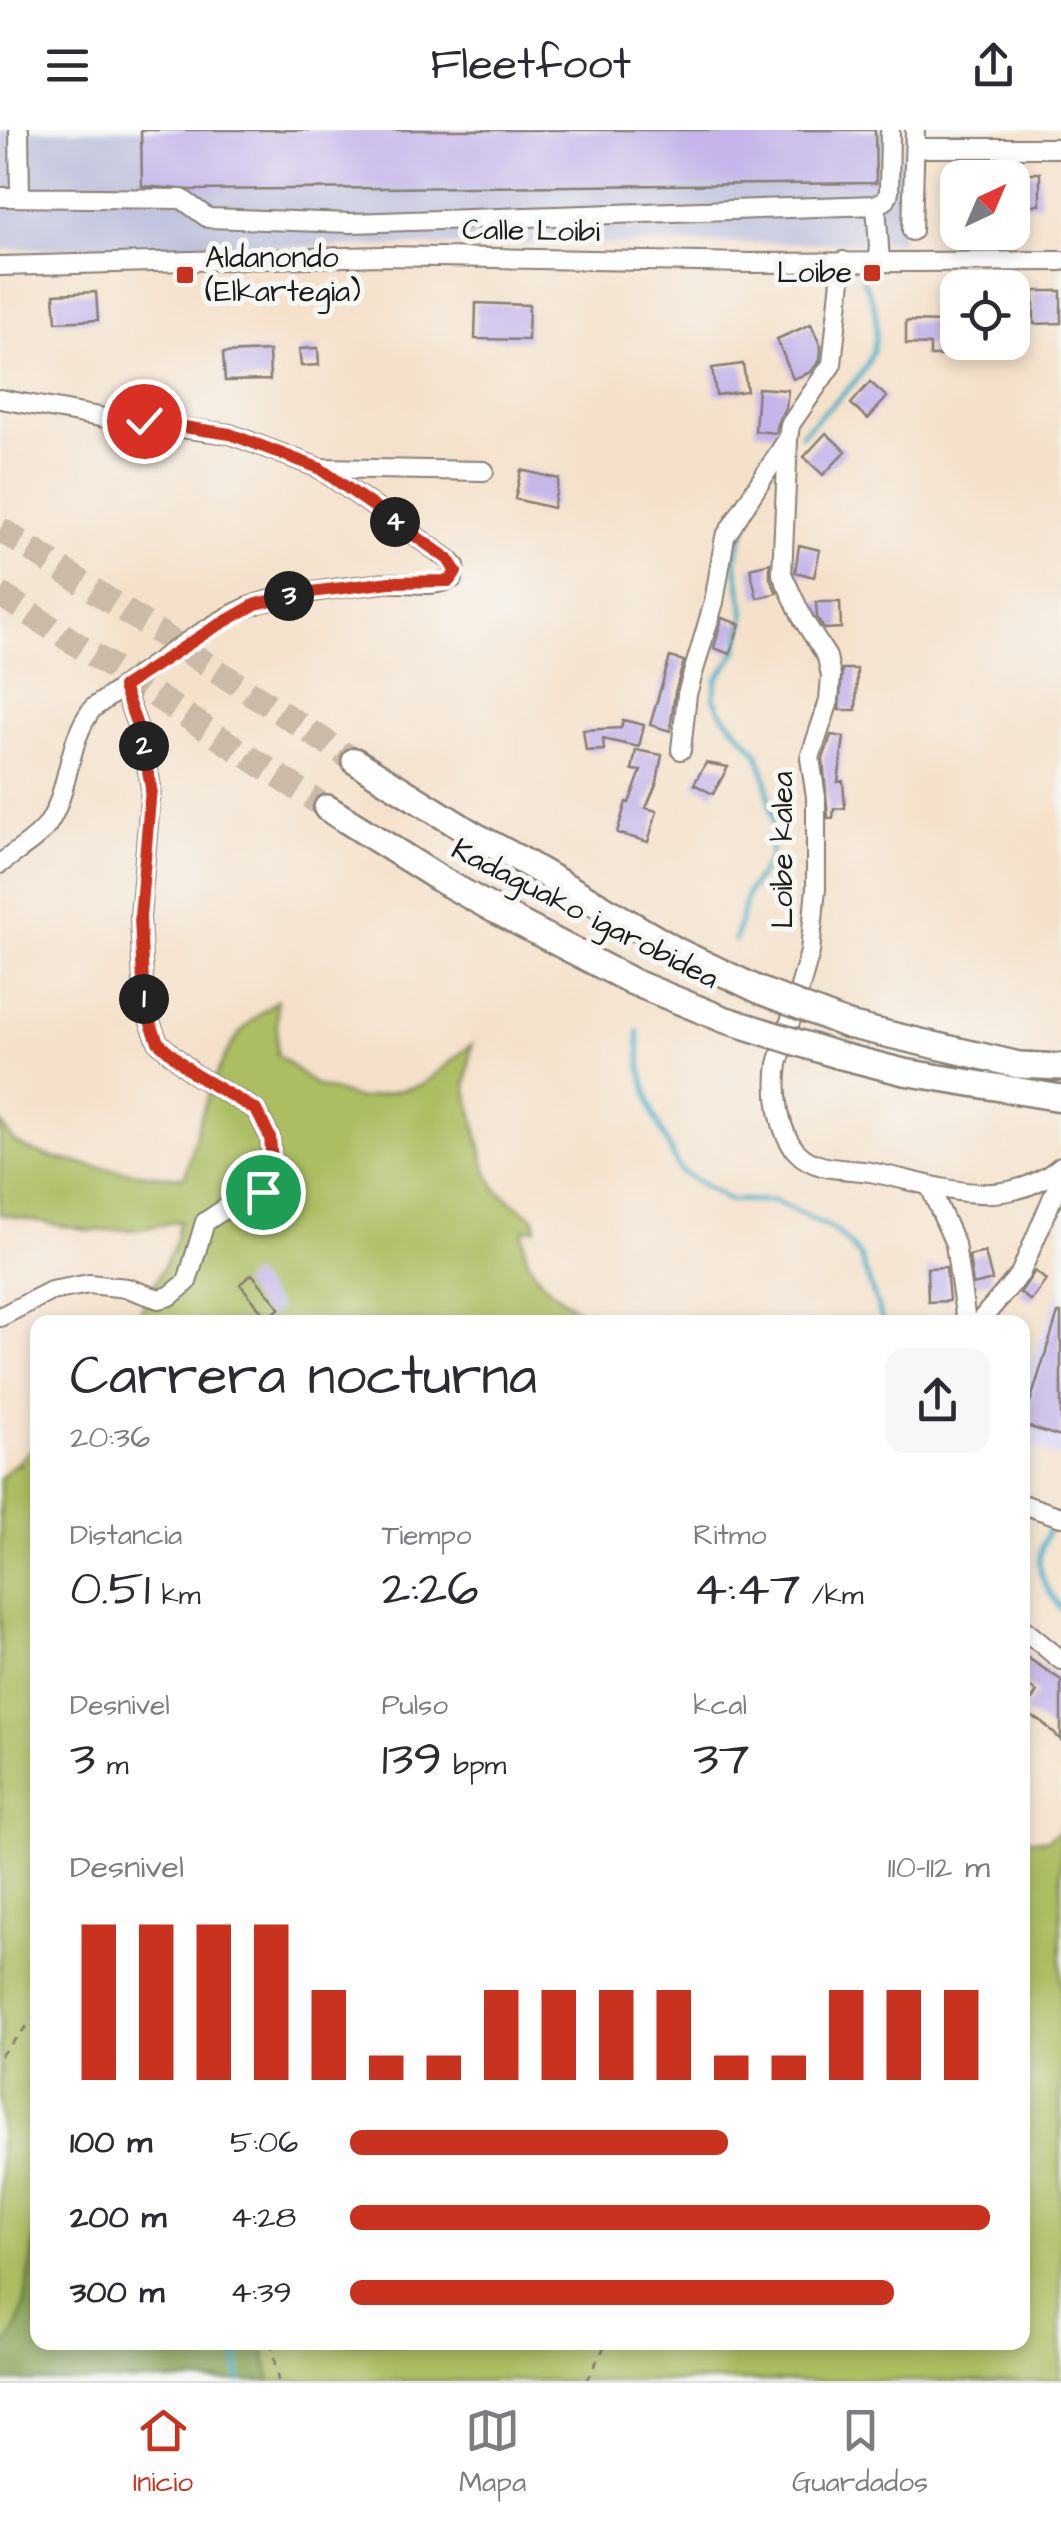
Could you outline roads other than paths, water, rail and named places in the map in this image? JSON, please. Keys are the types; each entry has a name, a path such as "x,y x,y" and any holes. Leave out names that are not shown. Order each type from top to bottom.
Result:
{"highway":[{"name":"Kadaguako igarobidea","path":"355,760 474,835 678,951 761,991 848,1025 919,1044 1019,1065 1061,1067"},
{"name":"Kadaguako igarobidea","path":"327,808 495,910 633,982 724,1019 904,1072 1061,1098"}],"street":[{"path":"19,130 20,196"},
{"path":"0,197 182,199 208,218 351,222 876,205 886,200 889,192 890,130"},
{"path":"912,231 915,139 1061,148"},
{"path":"876,205 880,261"},
{"path":"351,222 354,257"},
{"name":"Calle Loibi","path":"0,266 354,257 1061,261"},
{"name":"Loibe kalea","path":"843,262 832,364 790,425 788,440 782,574 827,657 831,676 829,701 810,758 816,796 816,888 810,952 778,1064 778,1102 794,1150 807,1161 930,1187"},
{"path":"0,399 116,420 230,434 319,468 455,566 453,578 433,583 390,582 303,593 256,604 210,630 93,708 82,722 60,796 46,827 0,864"},
{"path":"681,750 687,694 714,602 725,537 788,440"},
{"path":"319,468 484,471"},
{"path":"0,1317 51,1291 89,1284 126,1288 159,1299 170,1296 187,1282 205,1222 238,1200 254,1197 273,1175 270,1137 256,1110 194,1074 158,1042 144,1006 140,917 151,788 143,742 123,687"},
{"path":"930,1187 962,1194 995,1195 1022,1189 1061,1166"},
{"path":"985,1315 1020,1274 1061,1178"},
{"path":"930,1187 955,1244 965,1315"},
{"path":"1030,1507 1061,1518"},
{"path":"1030,1635 1061,1660"}],"waterway":[{"path":"801,435 857,379 874,347 874,305 862,276"},
{"path":"735,940 748,892 770,860 773,823 757,752 720,711 714,697 717,679 737,651 745,615 735,559 750,514"},
{"path":"638,1032 641,1070 653,1113 680,1171 728,1200 775,1201 836,1231 860,1256 881,1315"},
{"path":"1052,1523 1041,1548 1040,1568 1061,1609"},
{"path":"236,2350 240,2381"}],"tunnel":[{"path":"0,529 355,761"},
{"path":"0,594 327,808"}],"place":[{"name":"Loibe","path":"872,273"},
{"name":"Aldanondo (Elkartegia)","path":"185,275"}]}
